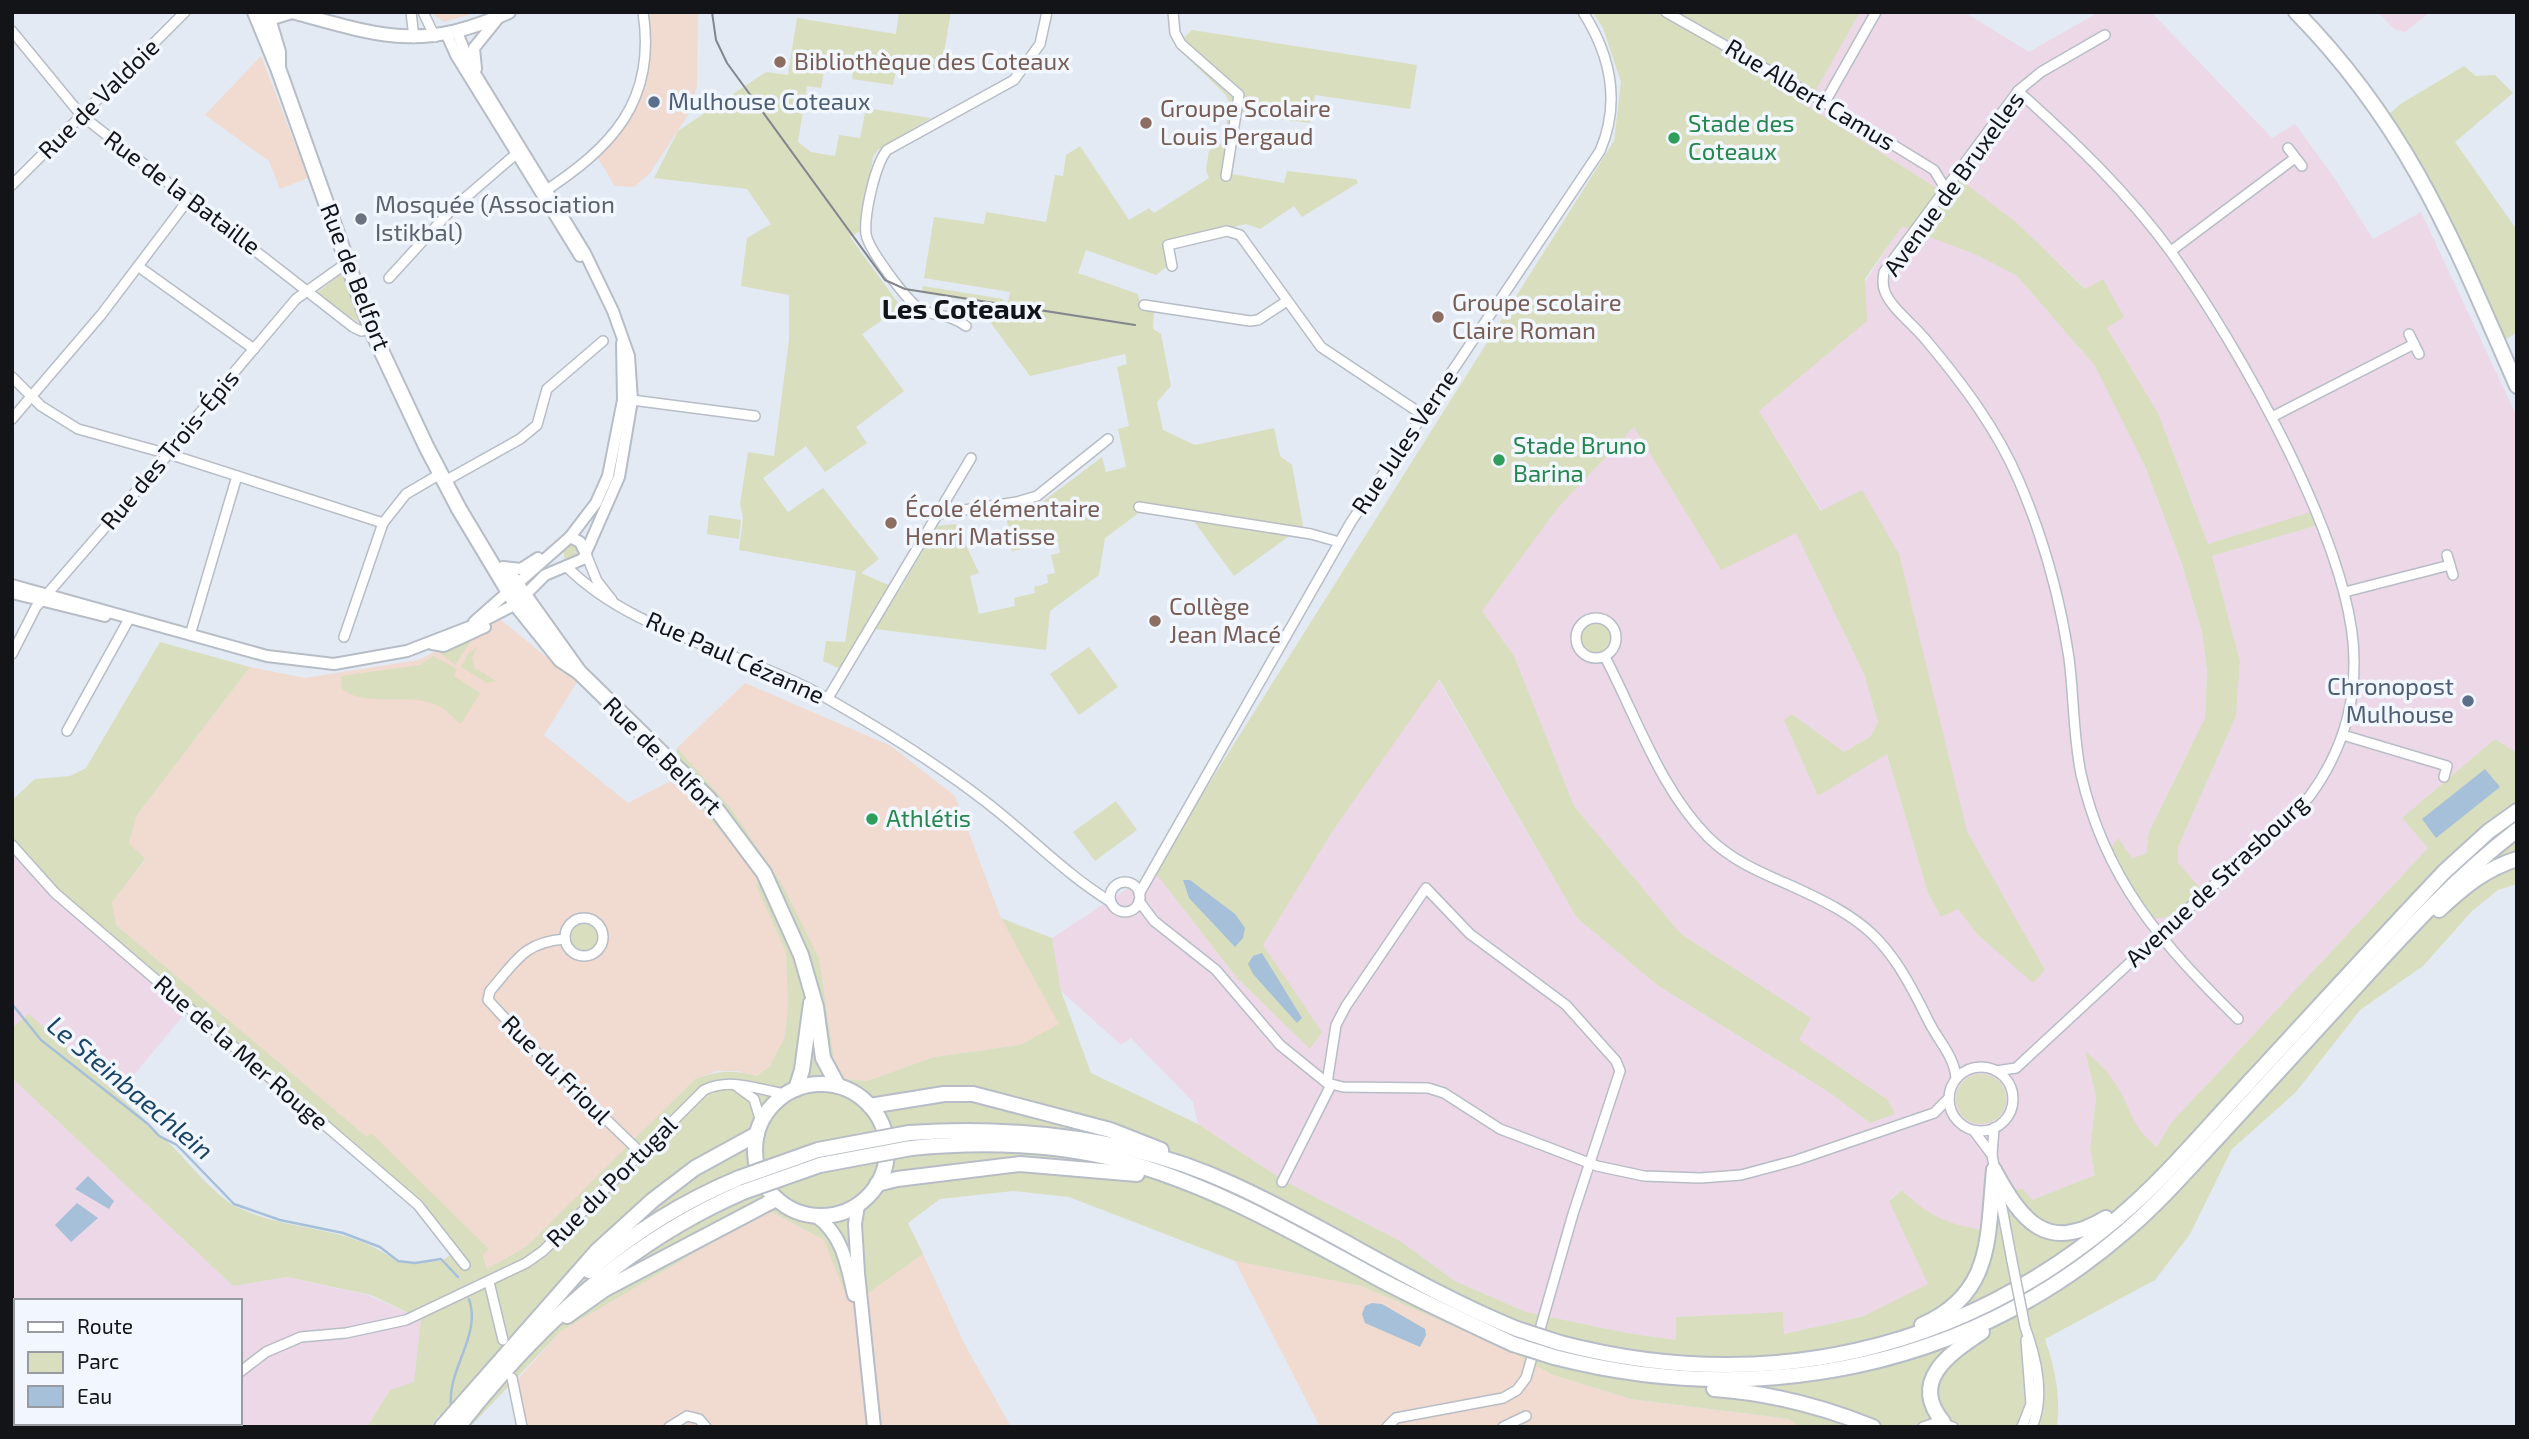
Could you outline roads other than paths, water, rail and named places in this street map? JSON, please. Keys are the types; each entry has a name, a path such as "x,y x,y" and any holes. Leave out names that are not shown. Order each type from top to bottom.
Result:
{"main road":[{"path":"260,14 292,12 381,35 414,38 446,35 504,15"},
{"path":"2296,12 2353,74 2401,141 2446,225 2517,386"},
{"name":"Rue de Belfort","path":"260,14 278,52 278,68 371,329 443,478 517,597 579,671 708,797 742,840 774,891 801,955 812,995 823,1058 838,1086"},
{"name":"Rue de Belfort","path":"443,478 503,567 517,597"},
{"path":"1557,1350 1638,1359 1756,1365 1856,1353 1898,1342 1985,1307 2067,1258 2120,1216 2175,1162 2419,898 2517,802"},
{"path":"2489,831 2517,811"},
{"path":"1947,1424 1929,1401 1928,1390 1944,1360 2011,1310 2076,1270 2127,1230 2178,1181 2452,884 2517,830"},
{"path":"2399,939 2421,927 2473,880 2493,867 2517,859"},
{"name":"Rue de Belfort","path":"791,1091 802,1070 812,995"},
{"path":"817,1085 838,1086 855,1094 870,1106 885,1136 884,1169 877,1184 858,1205 838,1214 816,1216 788,1208 776,1199 758,1169 759,1128 768,1111 791,1091 817,1085"},
{"path":"870,1106 944,1094 973,1094 1110,1130 1161,1150 1172,1160"},
{"path":"442,1427 597,1251 653,1200 695,1168 759,1128"},
{"path":"458,1427 493,1382 548,1324 612,1268 673,1226 741,1185 818,1150 997,1130 1072,1136 1172,1160 1233,1184 1452,1300 1515,1337"},
{"path":"910,1141 999,1144 1130,1163 1235,1201 1447,1314 1557,1350 1595,1367 1676,1379 1771,1378 1850,1368 1925,1348 2011,1310"},
{"path":"1993,1163 2019,1212 2032,1224 2049,1233 2070,1233 2088,1228 2106,1217 2175,1162"},
{"path":"1756,1365 1881,1338 1924,1324 1960,1301 1975,1282 1983,1263 1993,1163"},
{"path":"877,1184 1020,1164 1124,1171 1168,1181 1225,1203 1235,1201"},
{"path":"533,1321 630,1238 703,1193 741,1185"},
{"path":"548,1324 563,1318 604,1289 776,1199"},
{"path":"858,1205 855,1224 874,1427"},
{"path":"816,1216 840,1241 867,1359"},
{"path":"1676,1379 1697,1387 1756,1392 1802,1401 1873,1427"}],"street":[{"name":"Rue de Valdoie","path":"12,186 185,12"},
{"path":"411,12 414,38"},
{"path":"12,586 45,598 267,656 334,664 368,660 429,643 470,626 517,597 545,575 577,563 586,554 619,477 628,400 622,342 613,311 479,78 446,35 423,12"},
{"path":"544,192 582,167 605,146 622,124 642,72 645,54 643,12"},
{"path":"966,326 955,318 922,310 913,304 875,253 866,235 877,166 887,150 1014,80 1040,44 1048,12"},
{"path":"1172,12 1175,33 1181,44 1239,95 1226,176"},
{"name":"Rue Jules Verne","path":"1139,897 1152,868 1339,542 1582,180 1604,140 1611,113 1610,72 1600,42 1583,12"},
{"name":"Rue Albert Camus","path":"1666,12 1825,102 1934,170 1945,188"},
{"path":"1825,102 1876,12"},
{"path":"479,78 474,48 481,36 504,15"},
{"name":"Rue de la Bataille","path":"12,31 80,116 353,327 361,331 371,329"},
{"path":"446,35 516,154 544,192"},
{"name":"Avenue de Bruxelles","path":"2105,35 2041,72 2018,91 1884,272 1885,294 1969,395 2018,478 2049,567 2063,623 2071,681 2075,742 2086,792 2117,872 2158,936 2238,1018"},
{"name":"Avenue de Strasbourg","path":"2010,1086 2016,1068 2309,797 2330,765 2343,735 2354,664 2345,592 2317,519 2272,417 2222,330 2171,251 2099,167 2018,91"},
{"path":"2288,148 2302,166"},
{"path":"389,278 450,209 516,154"},
{"path":"2171,251 2295,158"},
{"path":"12,419 139,267 188,200"},
{"path":"1172,266 1168,245 1231,231 1243,237 1312,337 1329,354 1423,415"},
{"name":"Rue des Trois-Épis","path":"12,654 25,626 45,598 296,299 348,262"},
{"path":"139,267 254,349"},
{"path":"1144,305 1250,321 1258,320 1287,300"},
{"path":"2409,334 2419,354"},
{"path":"344,637 383,523 406,494 520,439 537,425 547,389 604,341"},
{"path":"2272,417 2414,344"},
{"path":"12,377 56,417 78,429 167,454 383,523"},
{"path":"628,400 755,416"},
{"path":"429,643 444,646 476,632 508,612 548,557 566,541 596,503 608,476 628,400"},
{"path":"938,514 1017,502 1037,496 1108,439"},
{"path":"828,698 971,458"},
{"path":"190,635 237,477"},
{"path":"1139,507 1325,536 1339,542"},
{"path":"566,541 580,542 586,554"},
{"path":"566,541 566,566"},
{"name":"Rue Paul Cézanne","path":"586,554 597,582 613,601"},
{"path":"2345,592 2452,570 2447,555"},
{"path":"503,567 518,569 539,557 548,557"},
{"name":"Rue Paul Cézanne","path":"566,566 587,587 666,630 765,668 828,698 914,751 985,801 1078,881 1111,902"},
{"path":"12,593 45,598"},
{"path":"1602,619 1615,631 1614,648 1605,657 1592,659 1580,651 1576,637 1585,621 1602,619"},
{"path":"67,731 129,620"},
{"path":"1605,657 1663,772 1704,834 1731,857 1858,920 1886,945 1915,992 1936,1038 1953,1060 1972,1069"},
{"path":"2343,735 2447,766"},
{"path":"2444,777 2451,754"},
{"name":"Rue de la Mer Rouge","path":"12,845 55,893 418,1205 465,1265"},
{"name":"Rue Jules Verne","path":"1130,883 1152,868"},
{"path":"1093,889 1130,883 1154,921"},
{"path":"1116,885 1110,894 1111,902 1118,910 1129,911 1154,921 1216,970 1280,1045 1329,1084 1428,1088 1444,1093 1500,1129 1589,1164 1644,1175 1700,1178 1741,1174 1797,1160 1934,1113 1949,1098 1956,1079 1953,1060"},
{"path":"1282,1181 1329,1084 1336,1025 1426,888 1470,934 1566,1005 1616,1061 1620,1071 1589,1164 1526,1378 1517,1390 1503,1398 1396,1418 1387,1427"},
{"path":"1129,911 1139,897"},
{"path":"580,918 597,923 603,934 600,946 586,956 570,950 565,939 567,928 580,918"},
{"name":"Rue du Frioul","path":"565,939 541,941 531,946 491,991 488,1000 526,1042 641,1153"},
{"path":"1956,1079 1972,1069 1987,1068 1996,1071 2016,1068"},
{"path":"1934,1113 1954,1117 1974,1131 1994,1128 2002,1123 2012,1105 2010,1086 1996,1071"},
{"name":"Rue du Portugal","path":"242,1370 266,1352 301,1337 346,1333 406,1320 489,1282 543,1251 704,1090 719,1083 791,1091"},
{"path":"733,1084 754,1100 759,1128"},
{"path":"1949,1098 1954,1117"},
{"path":"1994,1128 1993,1163 2025,1327 2031,1386 2031,1404 2022,1427"},
{"path":"1974,1131 1993,1163"},
{"path":"489,1282 503,1340"},
{"path":"2025,1327 2034,1353 2039,1388 2038,1407 2032,1427"},
{"path":"512,1378 522,1427"},
{"path":"669,1427 687,1416 699,1419 706,1427"},
{"path":"1503,1427 1526,1416"},
{"path":"1923,1427 1947,1424"}],"water":[{"path":"2485,769 2500,787 2436,838 2422,819"},
{"path":"1183,880 1190,880 1235,914 1245,928 1243,938 1235,947 1189,898"},
{"path":"1262,953 1302,1018 1297,1023 1253,974 1248,964 1253,956"},
{"path":"88,1176 114,1201 109,1209 75,1189"},
{"path":"77,1203 98,1218 71,1242 55,1225"},
{"path":"1372,1303 1382,1304 1425,1329 1426,1335 1420,1347 1365,1323 1362,1314 1365,1306"}],"waterway":[{"name":"Le Steinbaechlein","path":"12,1004 41,1040 148,1124 159,1136 177,1145 234,1204 280,1220 343,1233 380,1247 398,1261 415,1263 441,1259 458,1277"},
{"name":"Le Steinbaechlein","path":"451,1406 454,1379 471,1326 469,1299"}],"tram line":[{"path":"712,12 716,40 727,63 885,280 905,289 1135,325"}],"place":[{"name":"Bibliothèque des Coteaux","path":"780,62"},
{"name":"Mulhouse Coteaux","path":"654,102"},
{"name":"Groupe Scolaire Louis Pergaud","path":"1146,123"},
{"name":"Stade des Coteaux","path":"1674,138"},
{"name":"Mosquée (Association Istikbal)","path":"361,219"},
{"name":"Groupe scolaire Claire Roman","path":"1438,317"},
{"name":"Stade Bruno Barina","path":"1499,460"},
{"name":"École élémentaire Henri Matisse","path":"891,523"},
{"name":"Collège Jean Macé","path":"1155,621"},
{"name":"Chronopost Mulhouse","path":"2468,701"},
{"name":"Athlétis","path":"872,819"}],"district":[{"name":"Les Coteaux","path":"962,309"}]}
